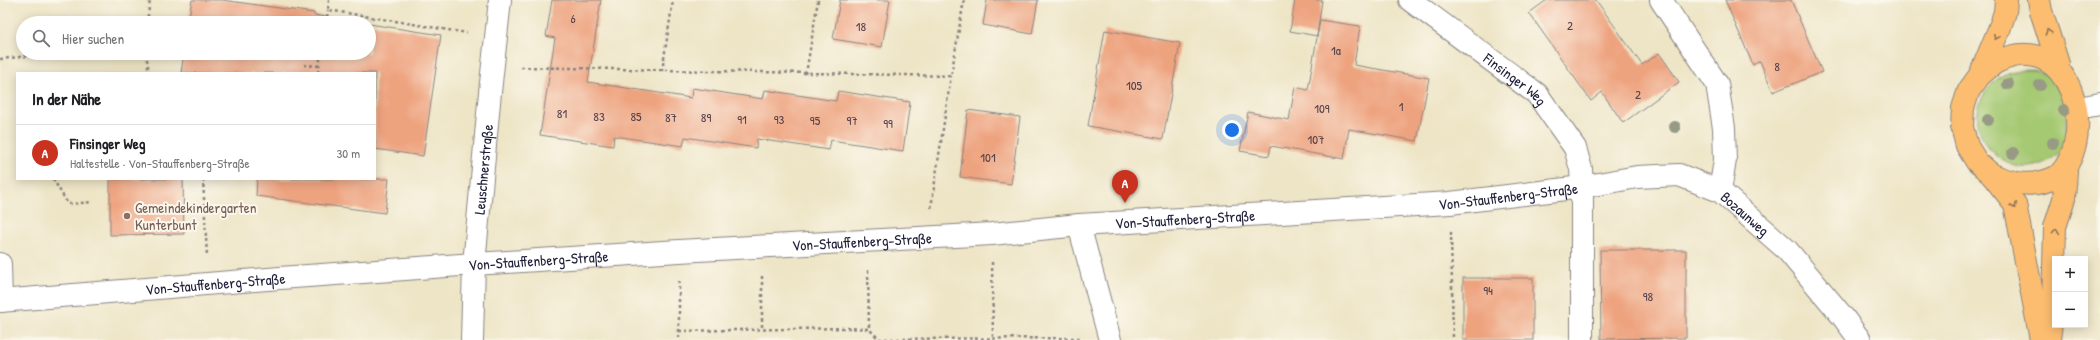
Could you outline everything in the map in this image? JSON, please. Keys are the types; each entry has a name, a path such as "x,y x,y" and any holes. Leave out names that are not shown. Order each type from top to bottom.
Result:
{"main road":[{"path":"2006,0 2005,12 1980,75 1969,90 1963,108 1962,128 1967,146 1977,162 1991,174 2015,204 2041,340"},
{"path":"2040,0 2041,11 2058,64"},
{"path":"1980,75 1997,62 2017,56 2038,56 2058,64 2072,75 2094,105 2087,141 2079,158 2066,171 2049,181 2029,185 2009,182 1991,174"},
{"path":"2049,340 2053,307 2055,227 2064,199 2066,171"}],"street":[{"name":"Leuschnerstraße","path":"472,340 474,264 500,0"},
{"name":"Finsinger Weg","path":"1410,0 1537,94 1574,148 1581,169 1582,187 1582,340"},
{"name":"Bozaunweg","path":"1661,0 1717,84 1724,128 1725,160 1720,192 1787,250 1843,317 1860,340"},
{"name":"Von-Stauffenberg-Straße","path":"0,301 474,264 867,241 926,236 992,234 1079,225 1450,203 1582,187 1637,177 1680,176 1720,192"},
{"path":"1079,225 1110,339"},
{"path":"0,264 0,301"}],"path":[{"path":"148,16 150,0"},
{"path":"327,16 329,0"},
{"path":"662,71 673,0"},
{"path":"806,74 818,0"},
{"path":"926,236 950,76 964,0"},
{"path":"328,10 365,16"},
{"path":"376,18 496,37"},
{"path":"0,59 16,57"},
{"path":"147,60 149,72"},
{"path":"318,72 320,60"},
{"path":"493,64 523,67 662,71 950,76"},
{"path":"304,65 319,66"},
{"path":"54,180 68,204 93,202"},
{"path":"203,180 208,284"},
{"path":"1450,203 1452,340"},
{"path":"992,234 993,340"},
{"path":"867,241 869,329"},
{"path":"762,247 762,329"},
{"path":"679,251 679,340"},
{"path":"679,331 845,328 869,329 879,339 1110,339"}],"green space":[{"path":"2022,70 2034,70 2051,77 2065,90 2067,144 2056,156 2037,166 2020,167 2004,161 1991,151 1982,137 1978,120 1980,103 1990,86 2001,76"}],"building":[{"path":"192,0 222,0 314,13 314,15 320,16 189,16"},
{"path":"552,0 601,0 588,82 691,98 692,88 763,99 765,90 836,101 838,91 910,102 903,151 831,140 829,150 757,139 756,148 685,137 683,146 614,136 613,146 540,135 555,38 546,36"},
{"path":"840,0 890,0 882,47 833,39"},
{"path":"987,0 1038,0 1032,34 983,25"},
{"path":"1295,0 1322,0 1317,36 1290,31"},
{"path":"1547,0 1596,0 1642,65 1659,53 1679,82 1623,123 1602,92 1591,101 1529,13"},
{"path":"1725,0 1791,0 1822,72 1773,92 1760,61 1753,65"},
{"path":"1320,20 1360,26 1354,65 1429,78 1417,141 1349,129 1344,159 1271,146 1269,156 1240,151 1248,112 1289,120 1295,87 1308,90"},
{"path":"376,25 441,35 423,156 376,149 376,72 181,72 183,60 376,60"},
{"path":"1105,30 1180,43 1163,139 1088,126"},
{"path":"968,110 1020,117 1011,184 960,177"},
{"path":"389,179 385,213 256,196 257,180"},
{"path":"110,180 183,180 184,234 110,235"},
{"path":"1600,250 1686,250 1686,338 1601,339"},
{"path":"1463,278 1533,278 1533,340 1463,340"}],"place":[{"name":"Finsinger Weg","path":"1125,203"},
{"name":"Gemeindekindergarten Kunterbunt","path":"127,216"}]}
